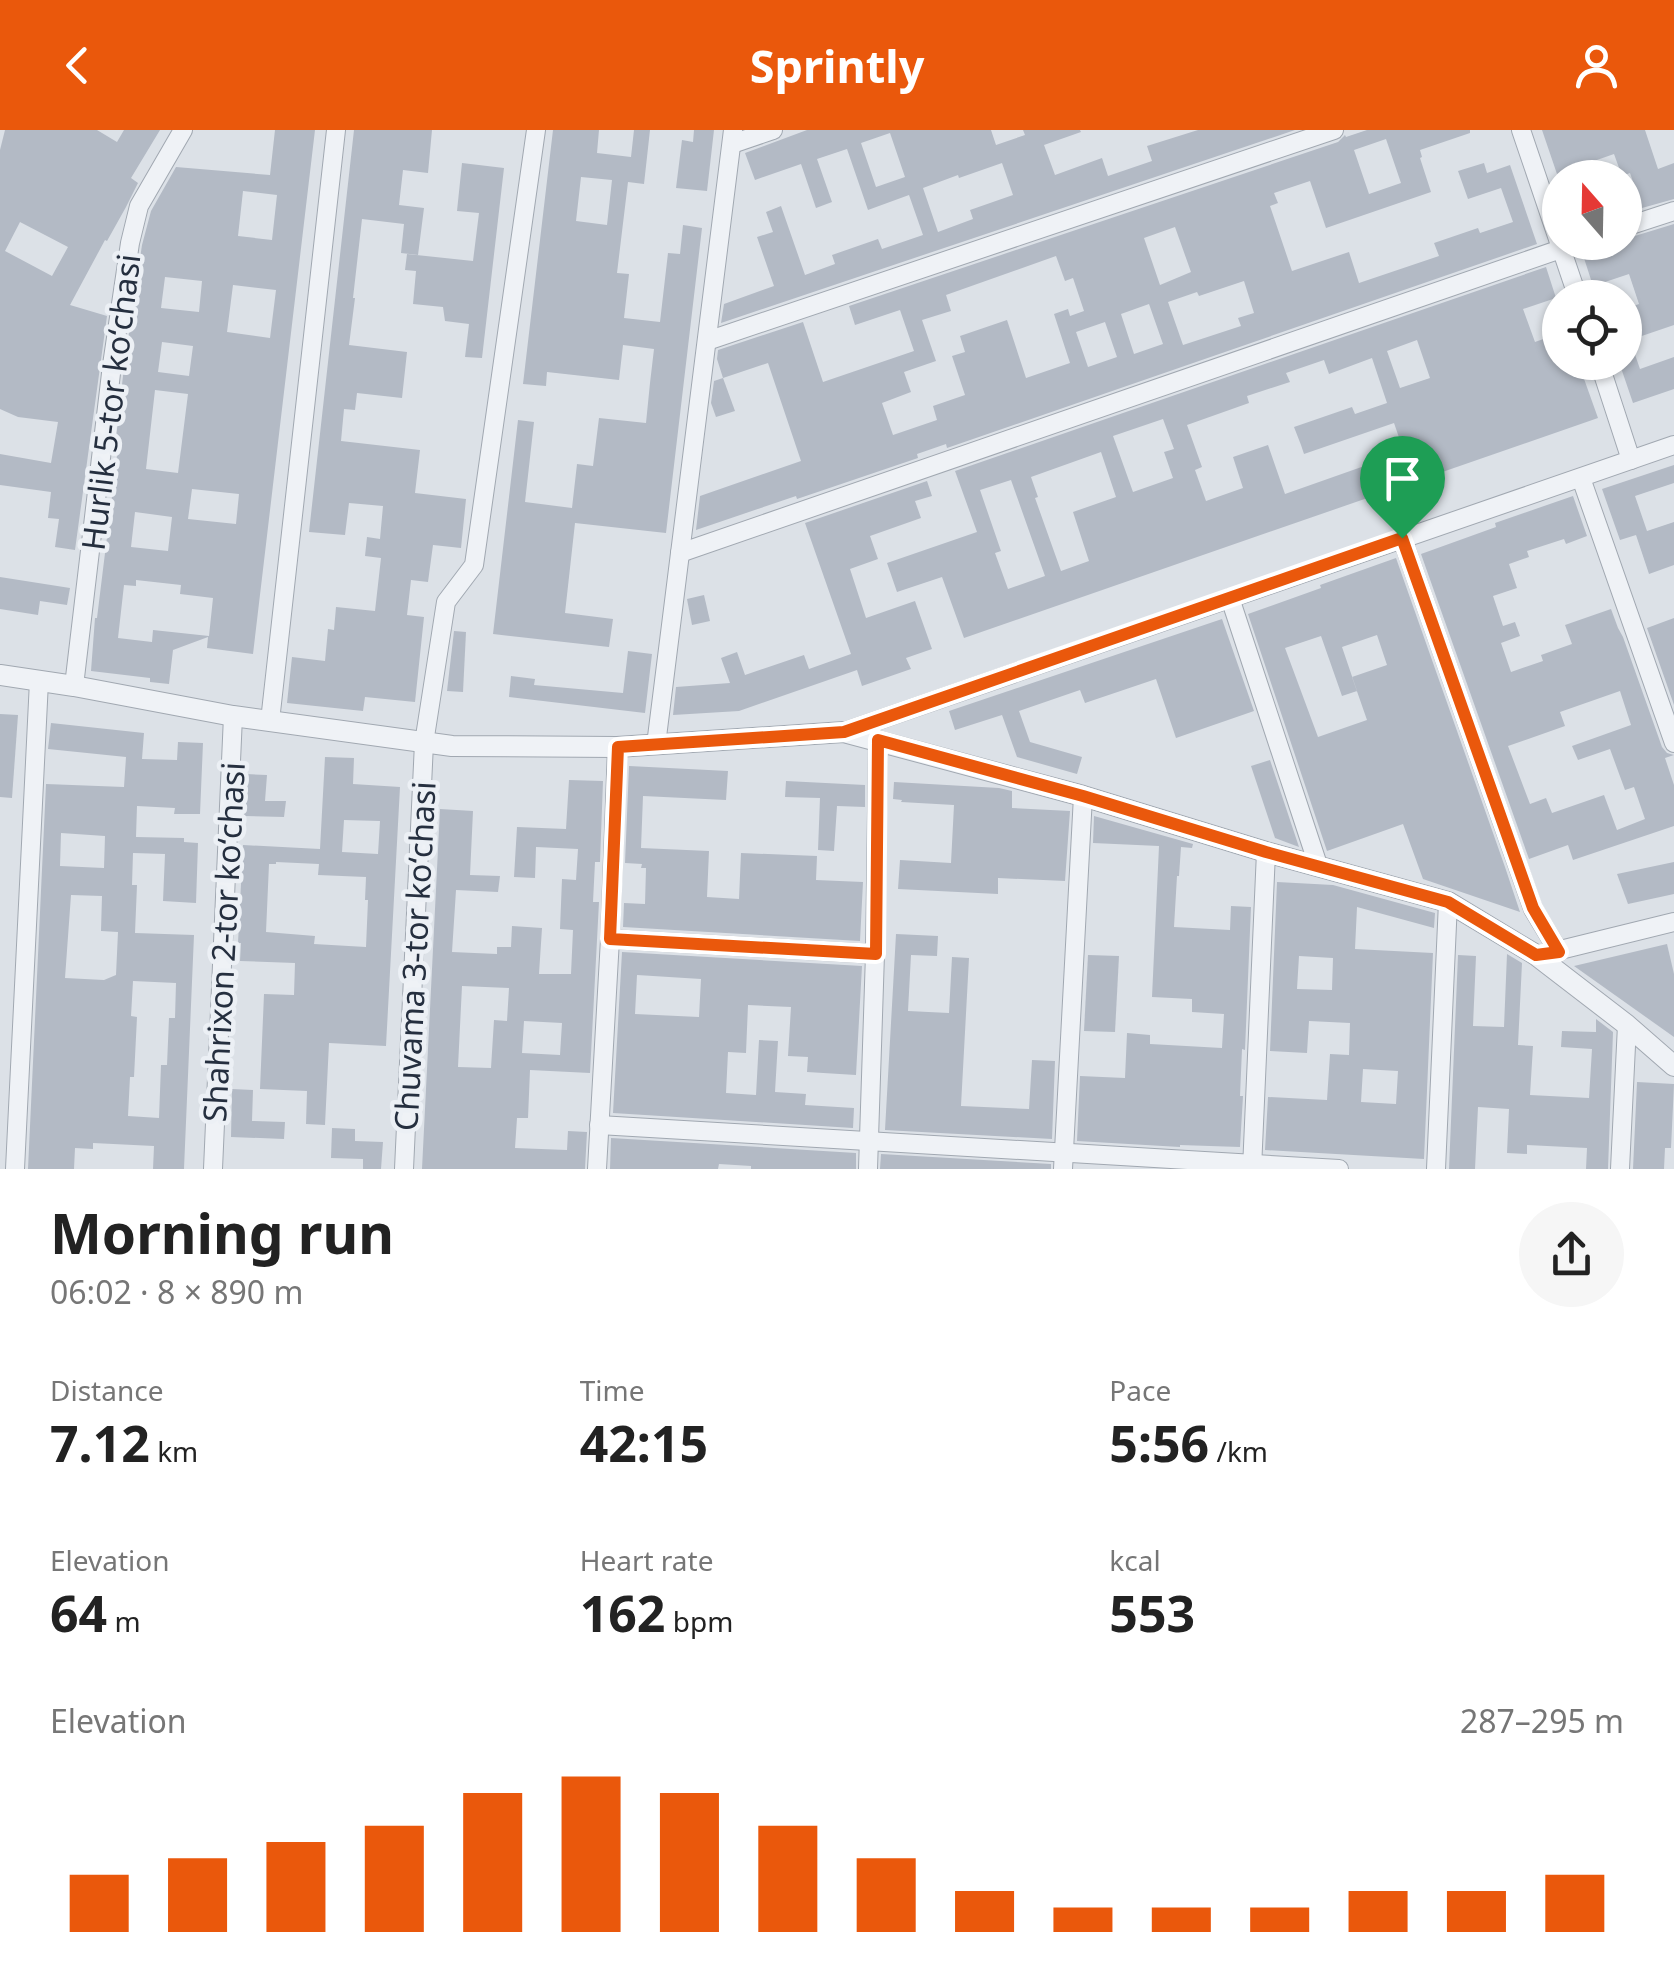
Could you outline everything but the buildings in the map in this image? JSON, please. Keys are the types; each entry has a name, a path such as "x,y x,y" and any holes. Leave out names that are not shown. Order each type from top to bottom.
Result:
{"street":[{"name":"Hurlik 5-tor koʻchasi","path":"74,686 130,242 139,206 183,130"},
{"path":"270,721 336,130"},
{"name":"Chuvama 3-tor koʻchasi","path":"404,1169 424,744 446,602 474,565 536,130"},
{"path":"656,745 733,137 773,130"},
{"path":"707,341 1334,130"},
{"path":"1521,130 1542,191"},
{"path":"1642,222 1674,210"},
{"path":"680,553 1542,256"},
{"path":"1605,380 1632,460"},
{"path":"0,675 233,716 452,746 618,747 844,732 1674,445"},
{"path":"1581,478 1674,743"},
{"path":"1402,538 1533,908 1559,952"},
{"path":"1230,598 1318,865"},
{"path":"15,1169 39,680"},
{"name":"Shahrixon 2-tor koʻchasi","path":"212,1169 233,716"},
{"path":"844,732 1083,796 1448,902 1536,955 1674,1066"},
{"path":"868,1169 878,740"},
{"path":"597,1169 618,747"},
{"path":"1064,1160 1083,796"},
{"path":"1252,1166 1266,852"},
{"path":"1436,1169 1448,902"},
{"path":"1536,955 1674,922"},
{"path":"610,939 876,954"},
{"path":"1620,1169 1627,1026"},
{"path":"599,1126 869,1140 1064,1160 1338,1169"}],"route":[{"path":"1402,538 1533,908 1559,952 1536,955 1448,902 878,740 876,954 610,939 618,747 844,732 1402,538"}]}
